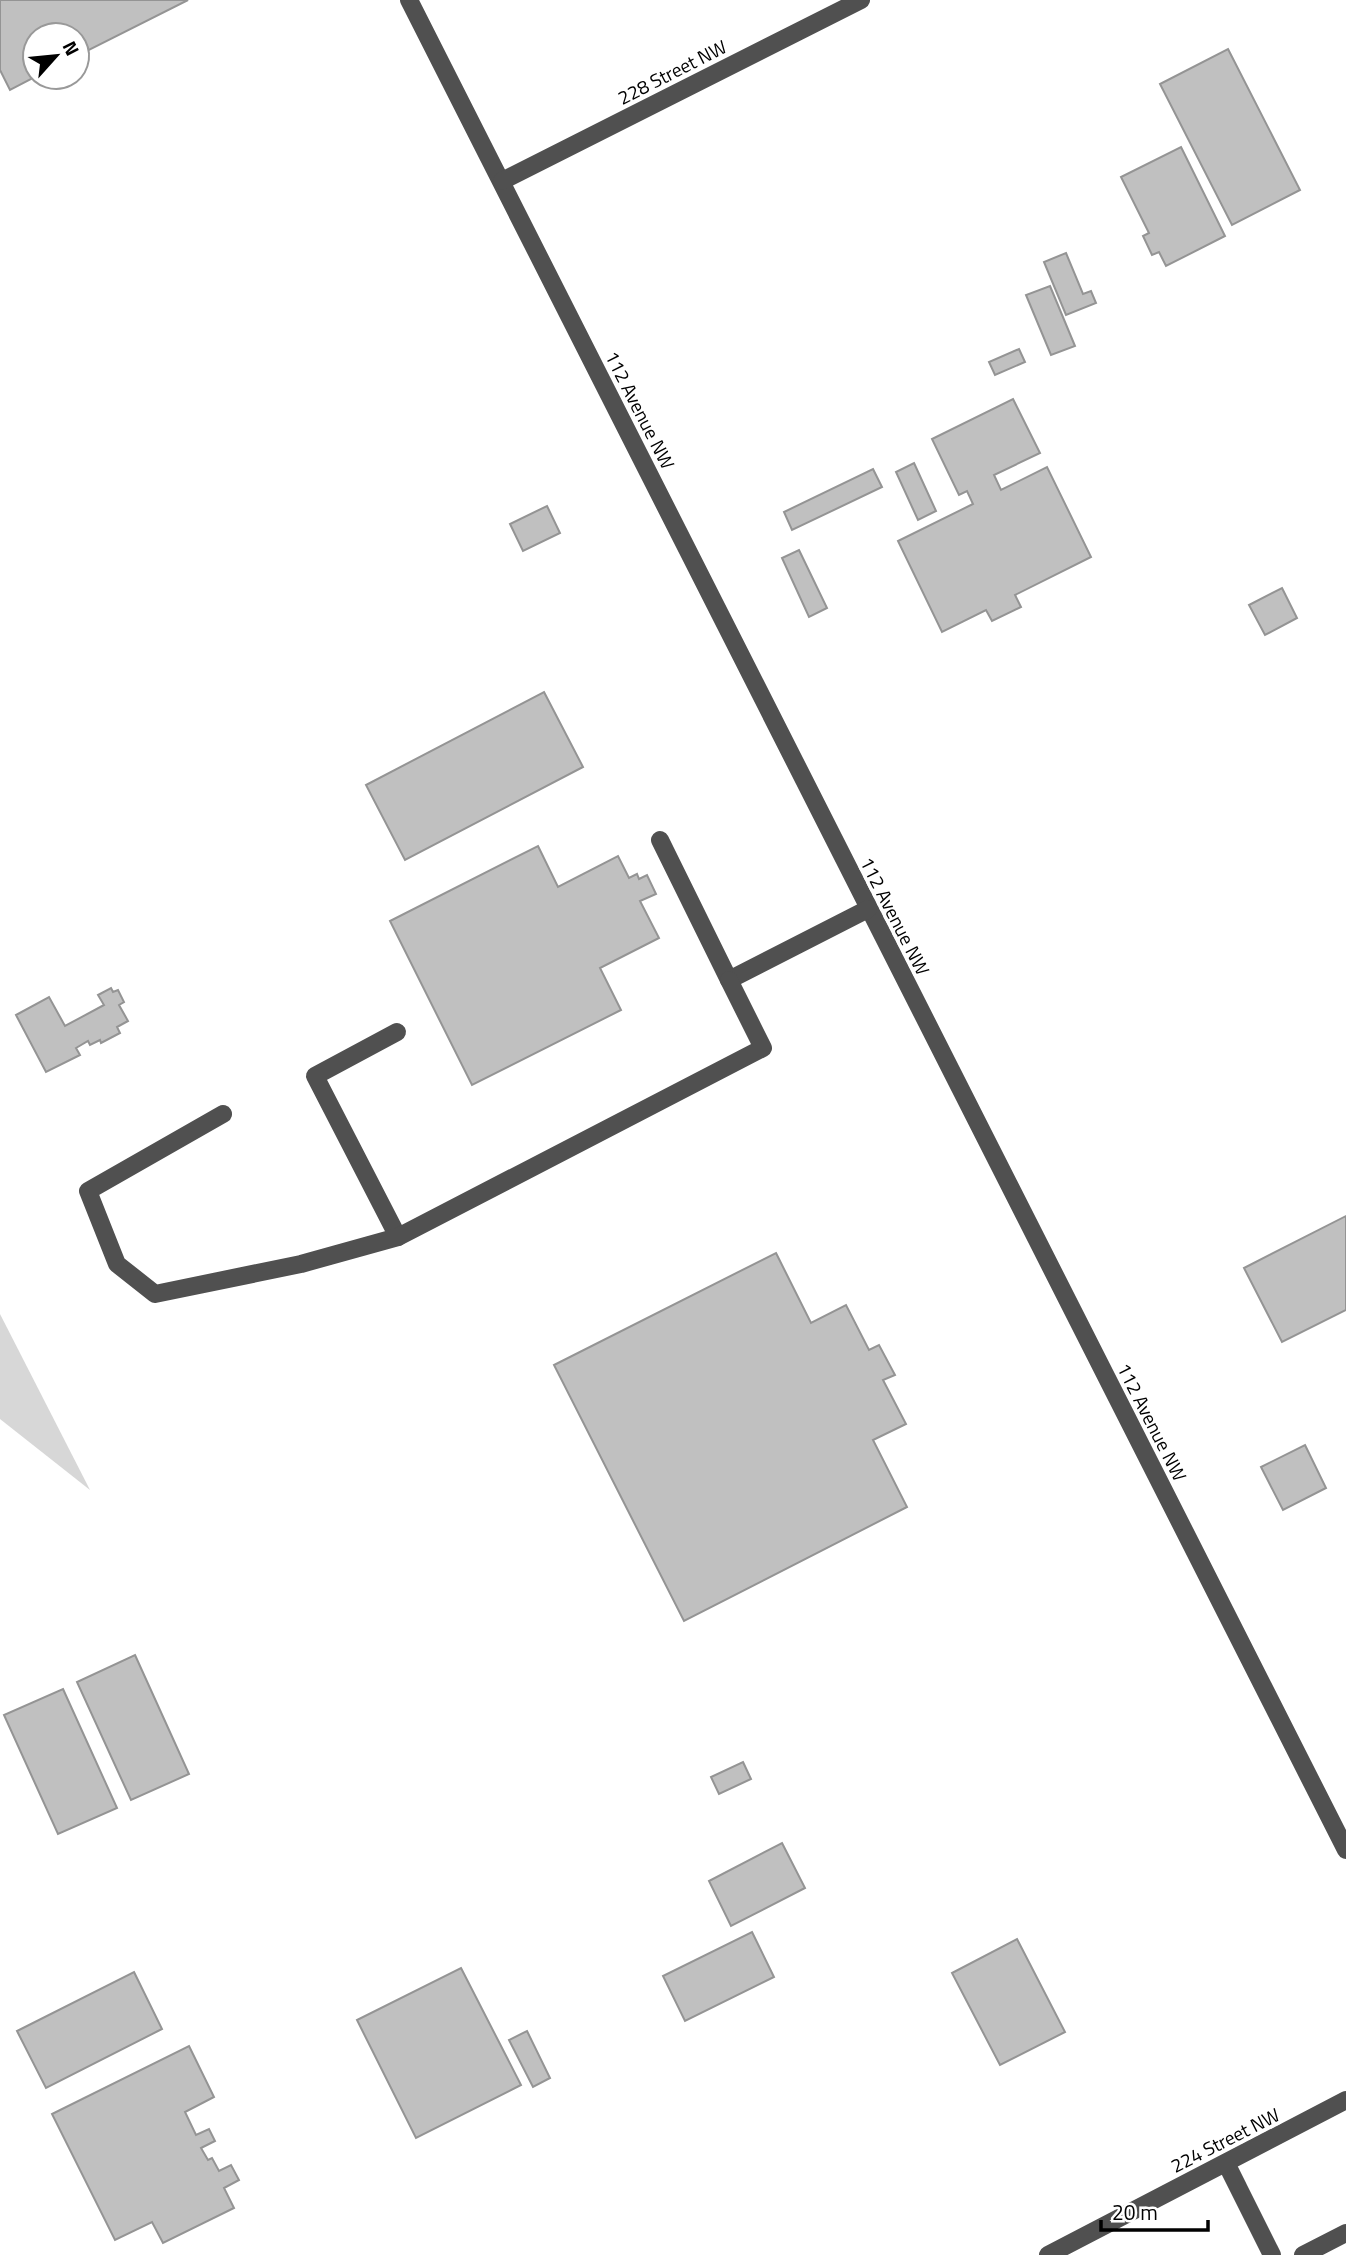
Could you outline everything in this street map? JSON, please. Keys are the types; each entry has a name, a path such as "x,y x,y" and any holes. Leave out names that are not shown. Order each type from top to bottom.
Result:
{"street":[{"name":"112 Avenue NW","path":"409,0 1346,1850"},
{"name":"228 Street NW","path":"502,181 861,0"},
{"path":"223,1114 88,1191 117,1264 155,1294 301,1264 398,1237 764,1048 660,840"},
{"path":"729,980 868,909"},
{"path":"397,1032 315,1076 398,1237"},
{"name":"224 Street NW","path":"1048,2255 1346,2100"},
{"path":"1226,2163 1272,2255"},
{"path":"1303,2255 1346,2233"}],"shaded area":[{"path":"0,1314 90,1490 0,1419"}],"building":[{"path":"0,0 188,0 91,49 91,21 21,21 21,84 10,90 0,70"},
{"path":"1228,49 1300,190 1232,225 1160,84"},
{"path":"1181,147 1225,236 1166,266 1159,252 1152,255 1143,236 1149,233 1121,177"},
{"path":"1066,253 1083,294 1091,291 1096,303 1066,315 1044,262"},
{"path":"1050,286 1075,346 1051,355 1026,295"},
{"path":"1019,349 1025,362 995,375 989,362"},
{"path":"1013,399 1040,453 994,475 1001,490 1047,467 1091,557 1015,595 1021,607 992,621 986,610 942,632 898,541 973,504 967,491 959,495 932,439"},
{"path":"914,463 936,511 918,520 896,472"},
{"path":"873,469 882,487 792,530 784,512"},
{"path":"547,506 560,533 523,551 510,524"},
{"path":"799,550 827,608 809,617 782,558"},
{"path":"1282,588 1297,618 1265,635 1249,605"},
{"path":"544,692 583,767 405,860 366,785"},
{"path":"538,846 558,887 618,856 629,878 637,874 639,879 647,875 656,894 640,901 659,938 600,968 621,1010 472,1085 390,921"},
{"path":"111,988 113,992 118,990 124,1002 119,1005 128,1021 117,1027 120,1033 101,1043 100,1040 90,1045 88,1041 76,1048 80,1055 46,1072 16,1015 49,997 65,1026 104,1005 98,995"},
{"path":"1346,1216 1346,1310 1282,1342 1244,1268"},
{"path":"776,1253 811,1323 846,1305 869,1350 879,1345 895,1375 883,1380 906,1424 873,1440 907,1507 684,1621 554,1365"},
{"path":"1305,1445 1326,1488 1283,1510 1261,1467"},
{"path":"135,1655 189,1774 131,1800 77,1682"},
{"path":"63,1689 117,1808 58,1834 4,1715"},
{"path":"743,1762 751,1779 719,1794 711,1777"},
{"path":"782,1843 805,1888 731,1926 709,1881"},
{"path":"752,1932 774,1977 685,2021 663,1976"},
{"path":"1017,1939 1065,2032 1000,2065 952,1973"},
{"path":"461,1968 521,2085 416,2138 357,2020"},
{"path":"134,1972 162,2029 46,2088 17,2031"},
{"path":"527,2031 550,2078 533,2087 509,2040"},
{"path":"189,2046 214,2097 185,2112 196,2135 209,2129 215,2141 201,2148 208,2160 212,2158 219,2171 231,2165 239,2180 224,2188 234,2208 163,2243 152,2222 115,2240 52,2114"}]}
